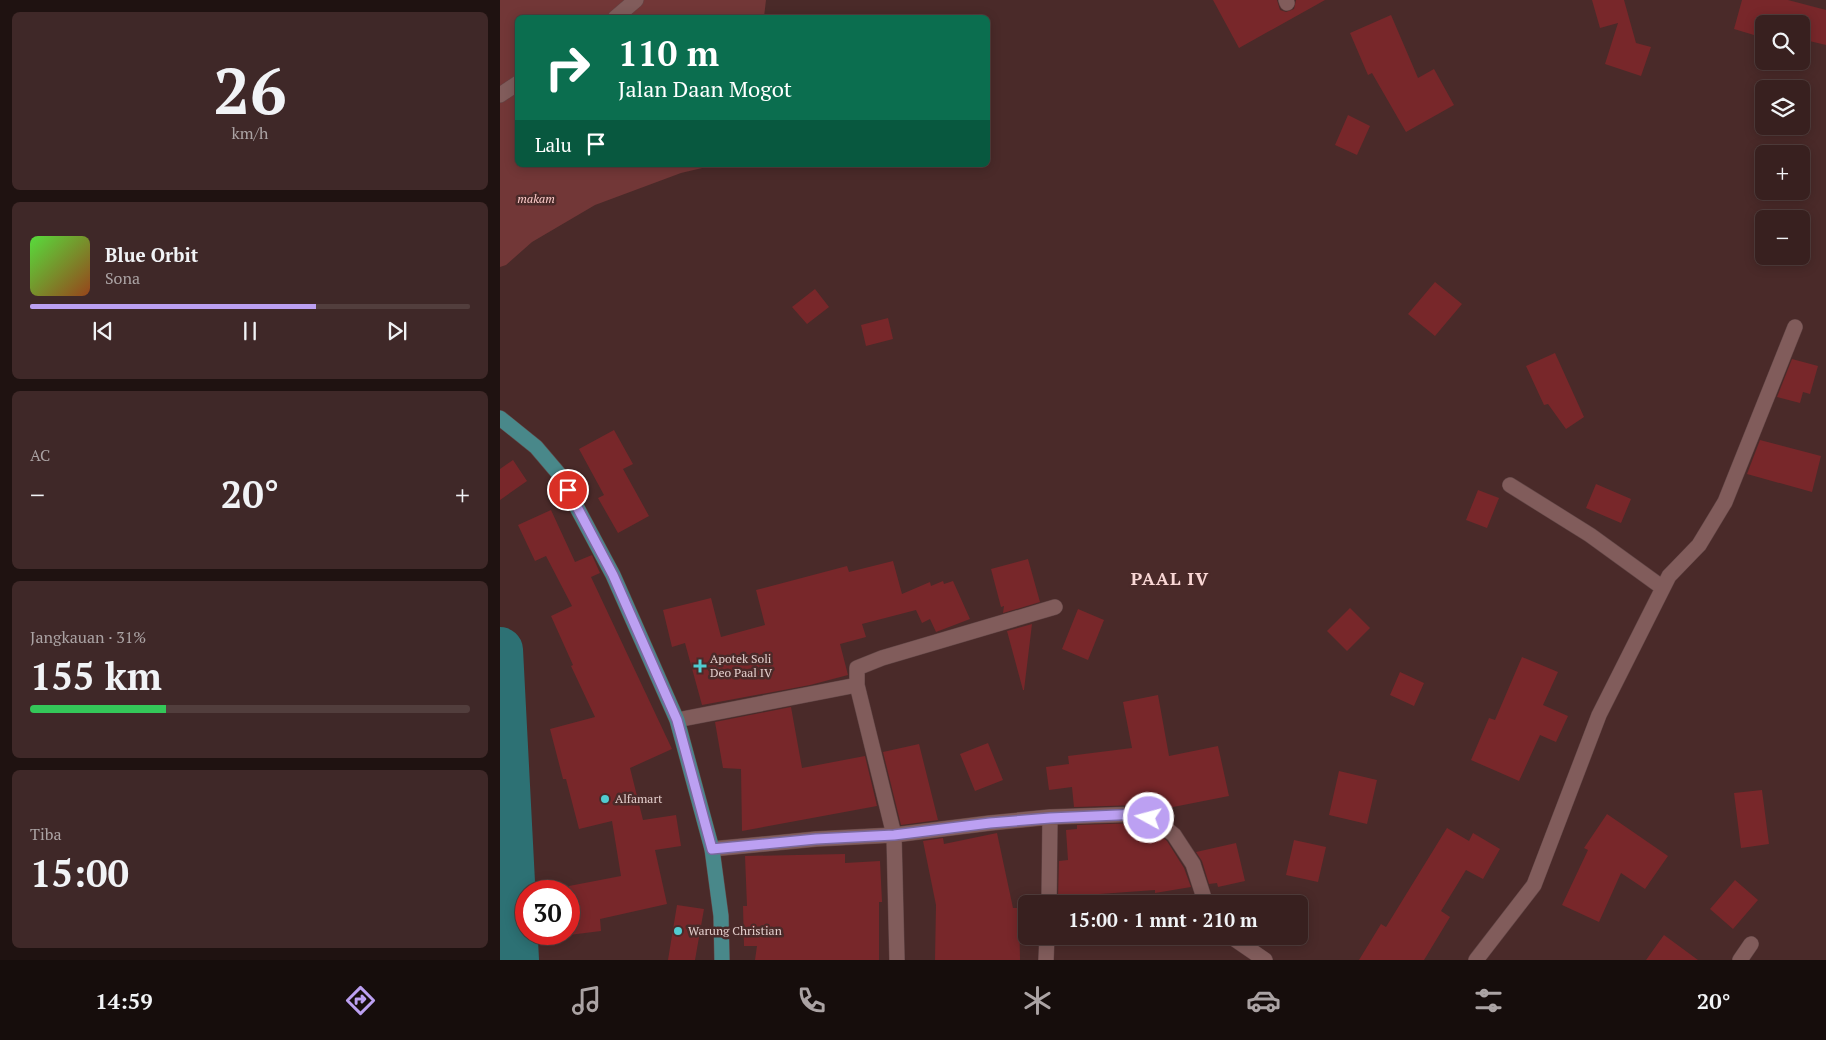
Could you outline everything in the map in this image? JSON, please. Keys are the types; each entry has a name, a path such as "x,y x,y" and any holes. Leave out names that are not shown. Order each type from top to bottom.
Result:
{"main road":[{"path":"500,418 536,447 558,474 613,575 677,720 712,849 721,916 722,960"}],"street":[{"path":"618,15 636,0"},
{"path":"500,94 515,85"},
{"path":"1476,960 1534,885 1599,715 1669,576 1699,545 1725,502 1795,327"},
{"path":"1510,485 1590,535 1663,588"},
{"path":"897,960 894,835 857,685 857,668 876,660 1055,607"},
{"path":"677,720 857,685"},
{"path":"712,849 816,839 894,835 990,823 1050,818 1140,814 1158,822 1174,835 1193,864 1203,895"},
{"path":"1049,895 1050,818"},
{"path":"1740,960 1751,944"},
{"path":"1046,960 1047,945"},
{"path":"1243,945 1265,960"}],"green space":[{"name":"makam","path":"500,0 766,0 764,15 515,15 515,167 706,167 681,173 595,205 532,242 506,265 500,267"}],"building":[{"path":"1213,0 1277,0 1280,10 1286,12 1294,9 1296,0 1325,0 1239,48"},
{"path":"1592,0 1624,0 1636,43 1651,47 1641,76 1605,64 1618,23 1600,28"},
{"path":"1742,0 1788,0 1826,10 1826,45 1810,41 1810,15 1755,15 1755,35 1734,29"},
{"path":"1391,15 1418,78 1434,69 1454,105 1406,132 1372,73 1368,75 1350,33"},
{"path":"1348,115 1370,126 1357,155 1335,145"},
{"path":"1435,282 1462,304 1435,336 1408,314"},
{"path":"815,289 829,307 807,324 792,307"},
{"path":"888,318 893,339 866,346 861,325"},
{"path":"1555,353 1584,417 1566,429 1548,404 1544,405 1526,366"},
{"path":"1792,359 1818,366 1810,394 1803,392 1800,403 1777,397"},
{"path":"614,430 633,464 623,469 649,516 618,533 598,498 604,495 579,449"},
{"path":"1760,440 1821,456 1812,492 1747,474"},
{"path":"513,460 527,481 500,500 500,469"},
{"path":"1596,484 1631,499 1621,523 1586,508"},
{"path":"1478,490 1499,498 1487,528 1466,520"},
{"path":"551,510 575,562 592,555 600,573 591,577 672,749 630,768 643,820 676,815 681,846 655,850 667,904 600,919 601,931 580,934 580,884 621,876 612,821 579,829 550,729 595,717 571,666 573,665 551,616 572,606 546,556 535,561 518,525"},
{"path":"1028,559 1040,602 1003,613 1004,606 1001,607 991,569"},
{"path":"893,561 902,594 930,582 931,586 943,581 944,584 953,581 970,619 936,632 930,619 922,623 916,610 862,624 866,637 840,644 848,675 810,685 702,705 685,643 672,647 663,610 711,598 721,637 765,625 756,590 847,566 849,572"},
{"path":"1350,608 1370,628 1347,651 1327,631"},
{"path":"1078,609 1104,620 1088,660 1062,649"},
{"path":"1032,624 1024,690 1023,690 1007,631"},
{"path":"1522,657 1558,672 1543,705 1568,716 1556,742 1540,735 1519,781 1471,760 1489,718 1495,720"},
{"path":"1400,672 1424,683 1414,706 1390,695"},
{"path":"1158,695 1169,756 1218,746 1229,796 1168,808 1170,819 1162,813 1140,805 1074,807 1072,787 1049,790 1046,767 1069,764 1068,756 1132,748 1123,702"},
{"path":"791,707 802,768 865,756 877,806 742,831 741,769 723,768 715,722"},
{"path":"988,743 1003,780 975,791 960,754"},
{"path":"919,744 938,820 901,825 883,752"},
{"path":"1339,771 1377,780 1367,824 1329,815"},
{"path":"1762,790 1769,844 1741,848 1734,793"},
{"path":"1607,814 1668,856 1645,889 1621,873 1599,922 1562,905 1588,850 1584,848"},
{"path":"1138,823 1153,830 1167,841 1184,868 1191,887 1155,893 1155,890 1058,895 1059,861 1068,860 1066,830 1077,829 1077,825"},
{"path":"1447,828 1469,841 1473,833 1500,849 1483,879 1466,870 1441,911 1450,917 1424,960 1359,960 1381,924 1386,927"},
{"path":"997,833 1013,908 1018,908 1020,960 935,960 936,905 923,841 943,838 944,844"},
{"path":"1294,840 1326,847 1318,882 1286,875"},
{"path":"1236,843 1245,881 1218,887 1217,883 1209,884 1202,861 1196,852"},
{"path":"845,854 845,863 880,861 882,902 879,902 879,960 755,960 757,946 744,946 743,906 747,906 745,856"},
{"path":"1735,880 1758,900 1733,929 1710,909"},
{"path":"677,905 704,909 695,960 668,960"},
{"path":"1664,935 1698,960 1646,960"}],"waterway":[{"path":"500,650 516,960"}],"place":[{"name":"Apotek Soli Deo Paal IV","path":"700,666"},
{"name":"Alfamart","path":"605,799"},
{"name":"Warung Christian","path":"678,931"}],"district":[{"name":"PAAL IV","path":"1170,579"}],"route":[{"path":"568,490 613,575 677,720 712,849 816,839 894,835 990,823 1050,818 1140,814 1149,818"}]}
